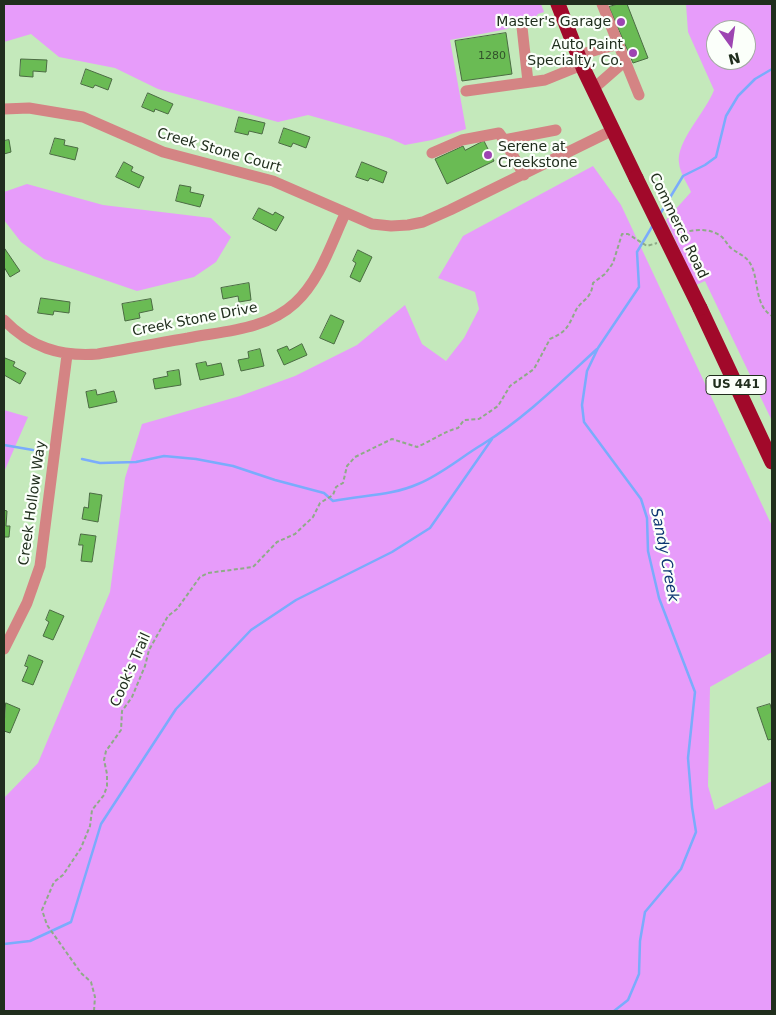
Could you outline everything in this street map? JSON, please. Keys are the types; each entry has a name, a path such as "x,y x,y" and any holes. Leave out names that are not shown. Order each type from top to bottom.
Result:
{"highway":[{"name":"Commerce Road","path":"558,4 593,89 700,308 772,462"}],"street":[{"path":"602,4 639,95"},
{"path":"522,27 528,82"},
{"path":"466,91 545,80 580,60 619,44"},
{"path":"593,89 626,61"},
{"name":"Creek Stone Court","path":"4,109 29,108 83,117 163,152 273,181 345,214 372,224 391,226 408,225 432,218 524,175 613,130"},
{"path":"504,140 556,130"},
{"path":"432,153 462,140 499,133 524,175"},
{"name":"Creek Stone Drive","path":"4,320 19,334 38,346 68,355 98,354 250,327 274,318 295,304 306,291 324,262 345,214"},
{"name":"Creek Hollow Way","path":"4,649 30,595 40,566 68,355"}],"path":[{"path":"673,236 696,231 710,231 719,235 732,249 742,254 752,265 761,302 772,316"},
{"name":"Cook's Trail","path":"94,1011 96,1001 91,982 81,973 50,929 42,915 43,904 54,882 63,875 82,848 90,826 92,810 104,795 107,786 108,774 104,760 106,751 121,730 123,708 132,696 146,666 149,650 168,616 177,608 200,577 208,573 242,570 259,563 277,542 296,534 314,517 322,500 333,494 333,489 343,483 350,461 359,454 392,439 417,448 445,435 451,429 458,428 464,420 479,419 498,406 516,380 534,369 550,340 560,336 569,328 576,310 590,296 593,283 605,274 613,263 621,235 628,234 647,246 658,242"}],"shaded area":[{"path":"4,4 541,4 544,12 538,14 530,24 514,25 507,29 450,40 466,129 432,140 405,145 389,138 308,115 278,122 158,89 115,68 59,57 31,34 4,42"},
{"path":"686,4 772,4 772,421 705,281 696,285 666,220 691,192 681,170 679,154 682,145 714,90 688,32"},
{"path":"593,166 621,205 772,526 772,652 710,687 708,786 715,810 772,781 772,1011 4,1011 4,798 38,763 110,592 125,478 142,424 240,396 295,376 357,345 405,305 422,344 446,361 464,338 479,309 475,292 438,278 463,236"},
{"path":"27,184 103,205 211,218 231,237 216,262 194,277 137,291 44,259 21,242 4,220 4,192"},
{"path":"4,410 28,417 4,472"}],"building":[{"path":"627,4 648,58 633,63 609,7"},
{"path":"506,33 512,74 462,81 455,41"},
{"path":"21,59 47,60 46,72 33,71 33,77 20,76"},
{"path":"86,69 112,79 108,90 95,85 93,88 81,84"},
{"path":"148,93 173,104 168,114 155,109 154,112 142,107"},
{"path":"239,117 265,123 262,134 249,131 248,135 235,132"},
{"path":"284,128 310,137 306,148 293,143 291,147 279,143"},
{"path":"55,138 65,140 64,145 78,148 75,160 50,154"},
{"path":"9,140 11,152 4,154 4,141"},
{"path":"484,141 494,161 447,184 435,159 463,146 465,150"},
{"path":"124,162 133,167 131,171 144,177 139,188 116,177"},
{"path":"362,162 387,172 383,183 370,178 368,181 356,177"},
{"path":"180,185 191,187 190,192 204,195 200,207 176,201"},
{"path":"259,208 273,215 275,212 284,217 276,231 253,219"},
{"path":"5,249 20,271 10,277 4,267"},
{"path":"358,250 372,257 360,282 350,277 356,263 353,261"},
{"path":"249,283 251,300 239,302 238,296 223,299 221,288"},
{"path":"41,298 70,302 69,313 54,311 53,315 38,313"},
{"path":"151,299 153,310 139,313 140,318 125,321 122,304"},
{"path":"331,315 344,321 334,344 320,338"},
{"path":"302,344 307,355 284,365 277,350 287,346 289,350"},
{"path":"260,349 264,366 241,371 238,360 249,358 248,352"},
{"path":"5,358 15,362 13,366 26,373 20,384 4,375"},
{"path":"206,362 207,366 221,363 224,375 200,380 196,364"},
{"path":"179,370 181,385 155,389 153,379 168,376 167,372"},
{"path":"96,390 97,395 114,391 117,402 89,408 86,392"},
{"path":"90,493 102,495 98,522 82,519 84,507 88,508"},
{"path":"4,510 7,511 6,526 10,526 9,537 4,537"},
{"path":"81,534 96,536 92,562 81,561 83,545 79,545"},
{"path":"50,610 64,616 53,640 43,636 49,622 46,620"},
{"path":"29,655 43,661 33,685 22,681 28,667 25,666"},
{"path":"6,703 20,709 10,733 4,731"},
{"path":"770,704 772,711 772,739 768,740 757,708"}],"waterway":[{"name":"Sandy Creek","path":"660,214 683,176 716,157 726,116 738,96 755,79 772,69"},
{"name":"Sandy Creek","path":"614,1011 628,1000 639,974 640,941 645,912 681,869 696,832 688,758 695,692 659,598 648,551 647,518 641,499 584,422 582,405 587,371 598,348 639,287 637,252 653,225"},
{"path":"82,459 100,463 136,462 164,456 196,459 233,466 324,493 333,501 397,491 418,484 435,475 498,434 542,399 597,349"},
{"path":"4,944 30,941 71,922 101,824 176,709 251,630 296,600 392,552 430,528 492,439"},
{"path":"4,445 33,450"}],"place":[{"name":"Master's Garage","path":"621,22"},
{"name":"Auto Paint Specialty, Co.","path":"633,53"},
{"name":"Serene at Creekstone","path":"488,155"}]}
